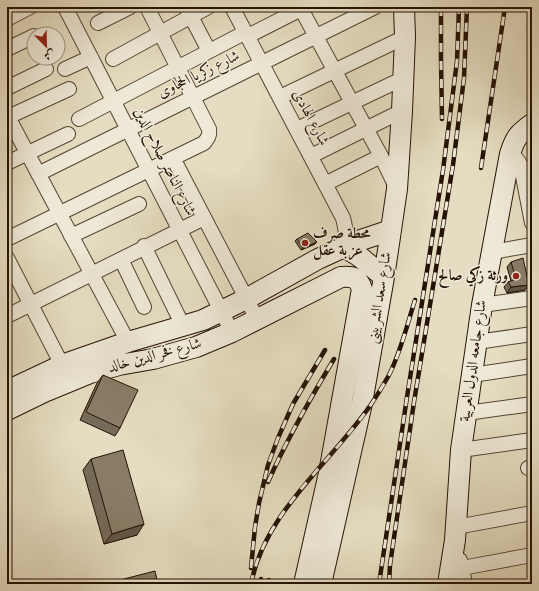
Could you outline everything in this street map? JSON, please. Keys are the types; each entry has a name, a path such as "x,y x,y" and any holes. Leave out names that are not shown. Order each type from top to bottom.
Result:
{"main road":[{"name":"شارع سعد الشربينى","path":"304,584 329,473 352,402 384,277 397,189 404,78 404,7"},
{"name":"شارع جامعه الدول العربية","path":"448,584 455,534 461,450 482,305 501,199 514,141 523,130 532,124"},
{"name":"شارع فخر الدين خالد","path":"7,390 62,365 128,342 203,320 246,299 318,259 344,247 391,230"},
{"path":"344,247 360,257 384,277"},
{"name":"شارع فخر الدين خالد","path":"7,410 44,392 90,373 196,348 232,332 341,277 349,276 356,278 362,289"},
{"name":"شارع سعد الشربينى","path":"321,584 352,402 362,289"}],"street":[{"path":"7,19 30,7"},
{"name":"شارع الناصر صلاح الدين","path":"65,7 232,332"},
{"path":"98,23 130,7"},
{"path":"7,239 204,143 208,139 209,129 147,7"},
{"path":"113,59 161,33 188,12 208,7"},
{"name":"شارع الهادى","path":"232,7 343,218 346,230 344,247"},
{"name":"شارع زكريا الحجاوى","path":"38,174 375,7"},
{"path":"79,118 209,51 302,8 397,189"},
{"path":"188,12 209,51"},
{"path":"280,97 405,37"},
{"path":"7,49 26,39"},
{"path":"65,69 91,57"},
{"path":"7,88 46,69"},
{"path":"297,129 404,78"},
{"path":"69,89 9,123 60,213 128,342"},
{"path":"311,156 402,111"},
{"path":"7,163 68,134"},
{"path":"510,154 515,157 521,166 529,194 532,222"},
{"path":"325,184 381,156"},
{"path":"173,158 257,319"},
{"path":"501,199 529,194"},
{"path":"71,236 139,204"},
{"path":"7,316 144,246 204,218"},
{"path":"492,252 532,245"},
{"path":"144,246 183,326"},
{"path":"7,258 62,365"},
{"path":"121,259 144,307"},
{"path":"482,305 532,298"},
{"path":"477,342 532,334"},
{"path":"472,375 532,366"},
{"path":"467,413 532,404"},
{"path":"461,450 532,440"},
{"path":"465,584 455,534 532,513"},
{"path":"462,568 532,555"}],"building":[{"name":"محطة صرف عزبة عقل","path":"308,233 317,242 303,248 297,239"},
{"path":"523,258 529,285 511,287 508,282 516,279 511,262"},
{"path":"103,375 138,390 120,428 86,412"},
{"path":"123,450 144,524 112,534 91,459"},
{"path":"155,571 158,584 117,584 116,581"}],"railway":[{"path":"441,7 442,119"},
{"path":"379,584 443,170 457,61 459,7"},
{"path":"389,584 390,565 414,402 453,165 464,78 467,7"},
{"path":"481,168 505,7"},
{"path":"251,584 259,558 270,533 285,510 356,425 385,382 404,338 415,300"},
{"path":"251,568 255,527 268,465 293,404 325,350"},
{"path":"268,482 299,419 334,359"},
{"path":"260,584 261,579"}],"place":[{"name":"محطة صرف عزبة عقل","path":"305,243"},
{"name":"ورثة زكي صالح","path":"516,276"}]}
